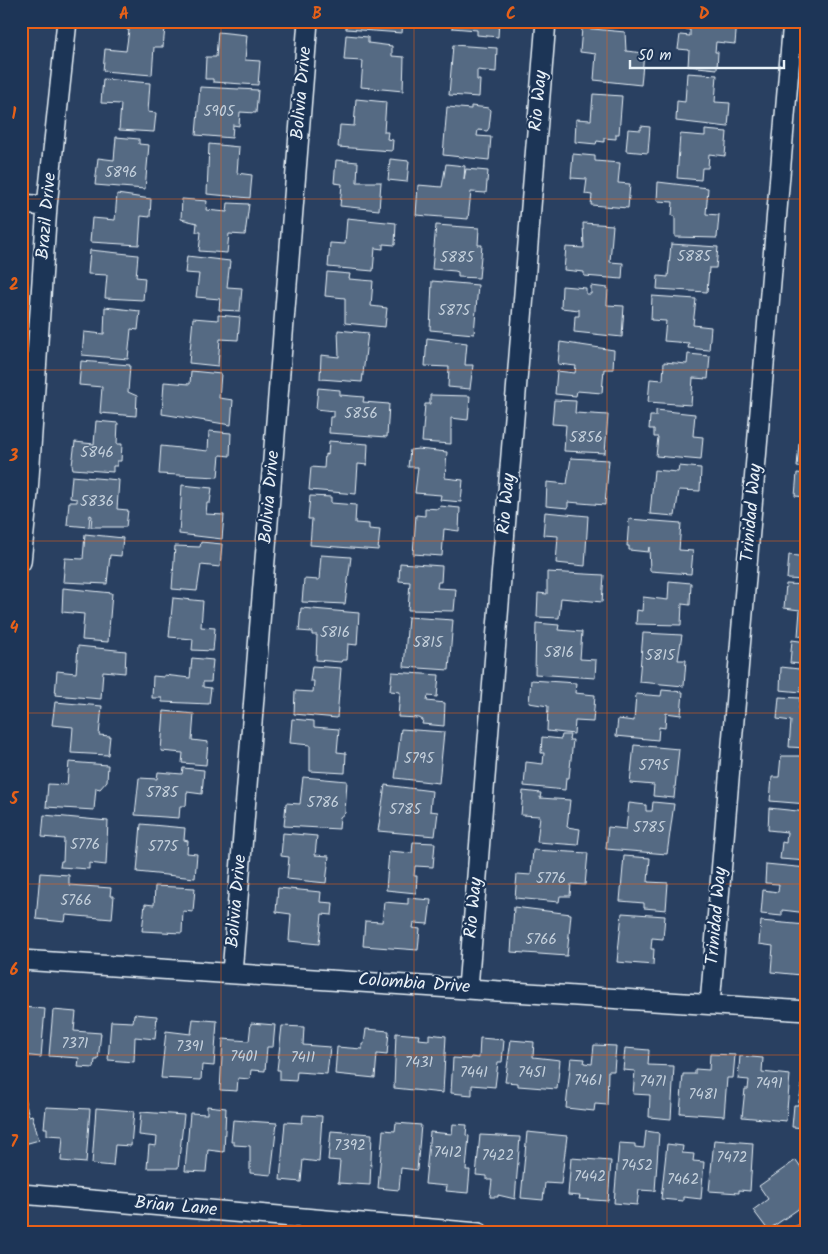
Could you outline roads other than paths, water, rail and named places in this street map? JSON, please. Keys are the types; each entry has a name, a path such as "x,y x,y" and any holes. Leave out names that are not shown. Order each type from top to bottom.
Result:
{"street":[{"name":"Brazil Drive","path":"21,562 47,206 67,21"},
{"name":"Bolivia Drive","path":"232,973 308,21"},
{"name":"Rio Way","path":"468,988 546,21"},
{"name":"Trinidad Way","path":"710,1004 793,21"},
{"path":"21,204 47,206"},
{"name":"Colombia Drive","path":"21,960 807,1011"},
{"name":"Brian Lane","path":"21,1194 351,1227 479,1233"}]}
